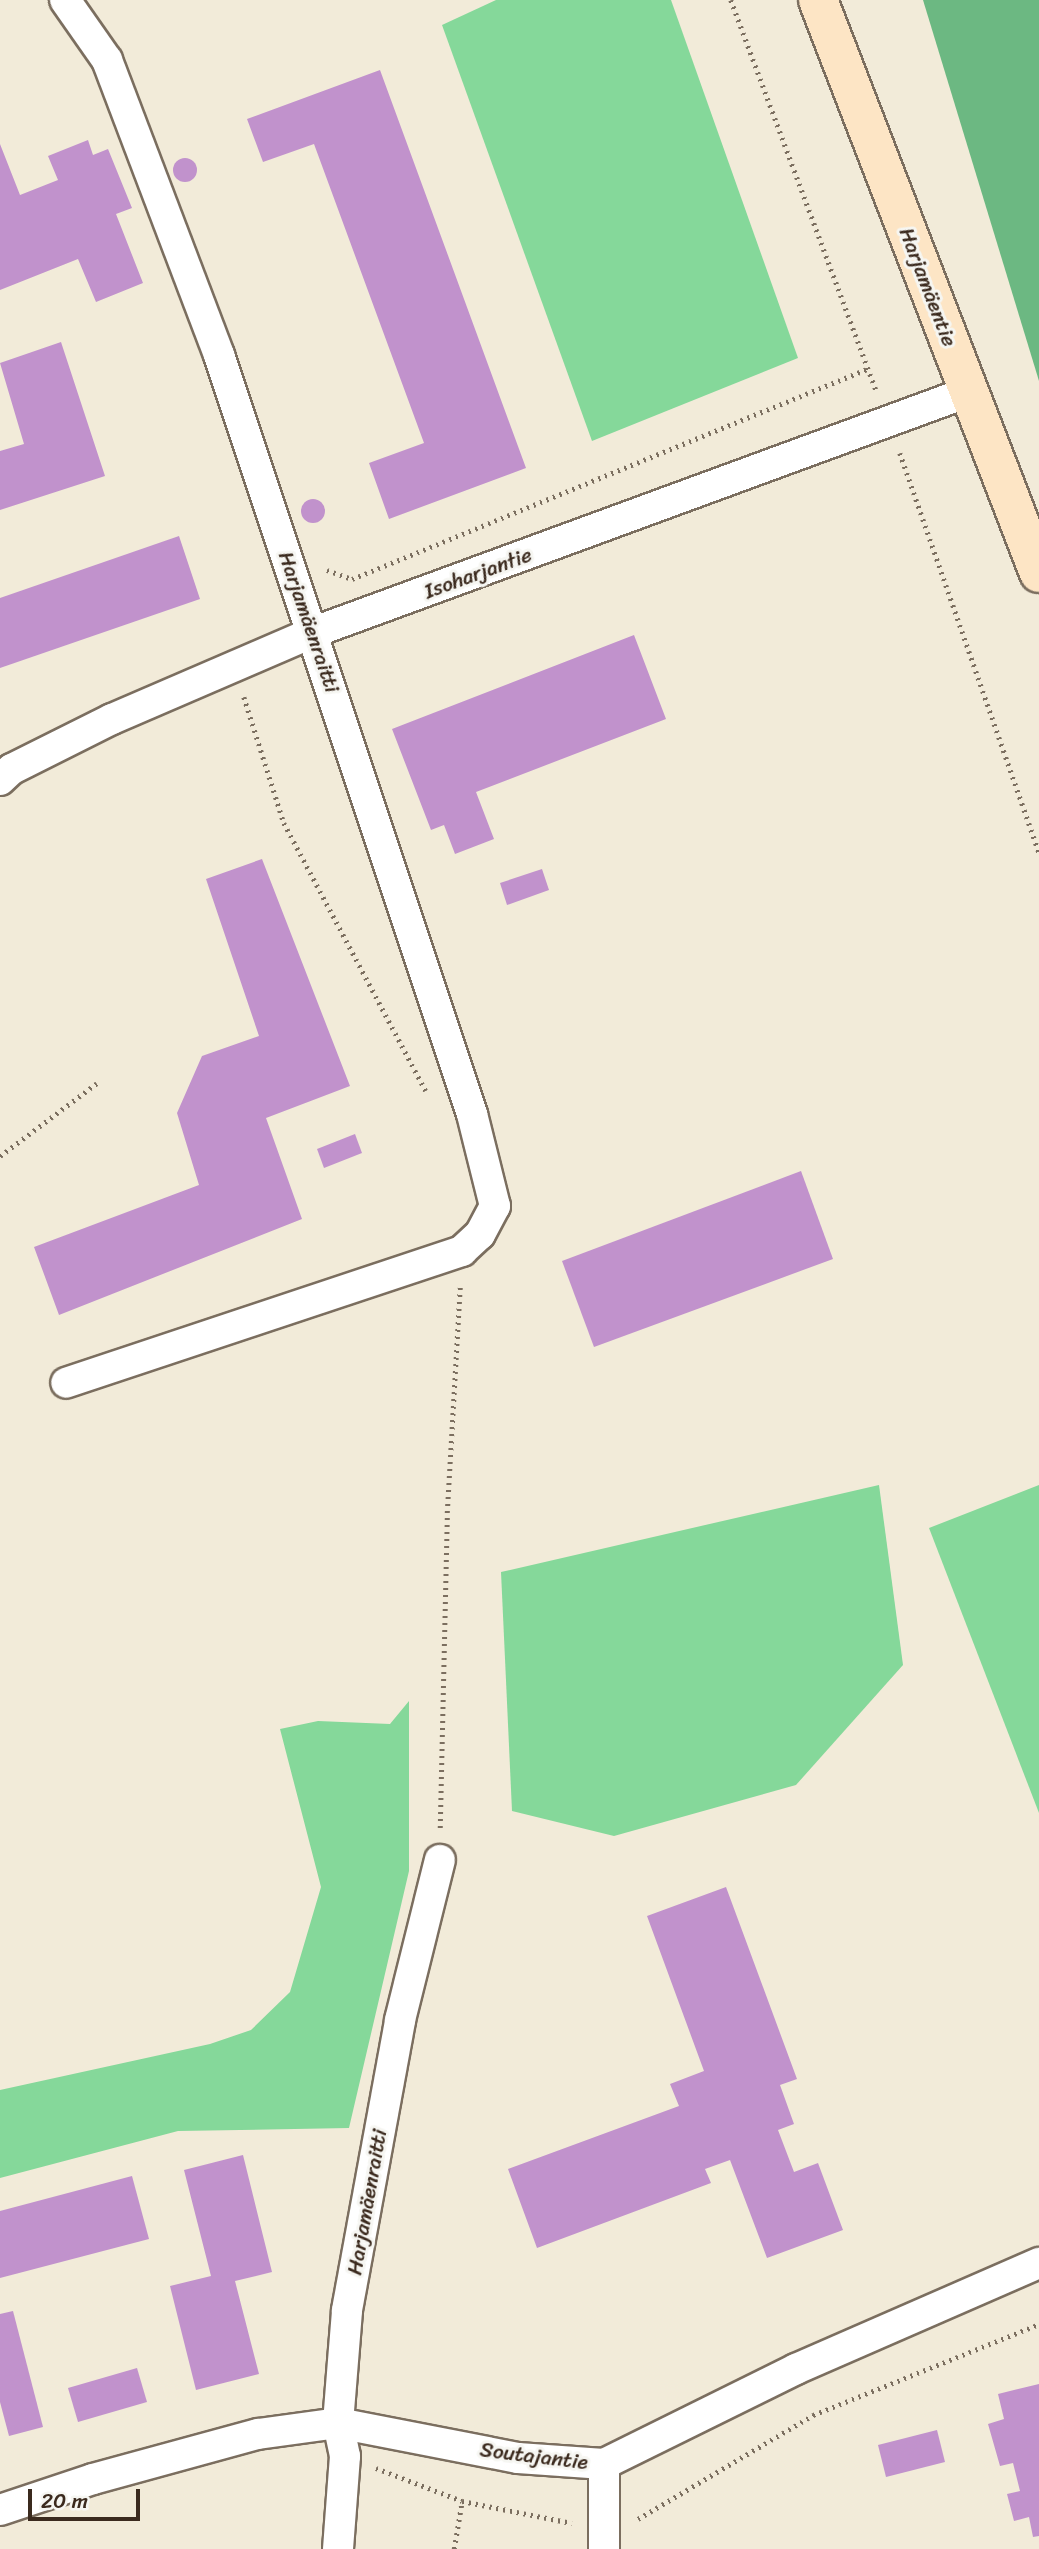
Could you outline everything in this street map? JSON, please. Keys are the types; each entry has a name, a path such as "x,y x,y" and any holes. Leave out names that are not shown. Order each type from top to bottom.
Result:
{"street":[{"name":"Harjamäenraitti","path":"65,0 107,60 219,355 292,576 314,632 472,1114 495,1206 480,1234 462,1251 66,1383"},
{"name":"Harjamäentie","path":"818,0 1039,573"},
{"name":"Isoharjantie","path":"0,780 12,769 112,719 314,632 968,392"},
{"name":"Harjamäenraitti","path":"338,2549 345,2456 338,2423 349,2297 400,2020 440,1860"},
{"name":"Soutajantie","path":"0,2510 71,2485 258,2434 338,2423 518,2458 604,2464 796,2369 1039,2263"},
{"path":"604,2464 604,2549"}],"path":[{"path":"292,576 326,570 352,579 867,369"},
{"path":"0,1156 97,1083"},
{"path":"454,2549 462,2501"}],"green space":[{"path":"496,0 671,0 798,358 592,441 442,25"},
{"path":"923,0 1039,0 1039,381"},
{"path":"879,1485 903,1665 796,1785 614,1836 512,1811 501,1572"},
{"path":"1039,1485 1039,1813 929,1528"},
{"path":"409,1701 409,1871 349,2128 178,2131 0,2178 0,2090 210,2044 251,2030 290,1992 321,1887 280,1729 318,1721 390,1724"}],"building":[{"path":"380,70 526,468 389,519 369,463 424,443 314,144 263,162 247,119"},
{"path":"88,140 93,155 108,149 132,208 116,214 143,283 96,302 78,259 0,290 0,144 20,195 58,180 48,156"},
{"path":"185,158 196,165 197,170 190,181 185,182 174,175 173,170 180,159"},
{"path":"61,342 105,476 0,510 0,451 24,444 0,363"},
{"path":"313,499 324,506 325,511 318,522 313,523 302,516 301,511 308,500"},
{"path":"179,536 200,599 0,668 0,598"},
{"path":"634,635 666,719 476,792 494,839 455,854 444,825 431,830 392,729"},
{"path":"262,859 350,1086 266,1118 302,1219 59,1315 34,1247 199,1185 177,1113 202,1056 259,1036 206,879"},
{"path":"542,869 549,890 507,905 500,883"},
{"path":"355,1134 362,1153 324,1168 317,1149"},
{"path":"801,1171 833,1259 594,1347 562,1261"},
{"path":"726,1887 797,2079 780,2085 794,2124 778,2130 794,2172 818,2163 843,2230 767,2258 730,2160 705,2169 711,2183 537,2248 508,2169 679,2106 670,2084 704,2071 647,1916"},
{"path":"243,2155 272,2272 235,2281 259,2374 196,2390 170,2286 211,2276 184,2170"},
{"path":"132,2176 149,2239 0,2278 0,2211"},
{"path":"13,2311 43,2427 9,2436 0,2402 0,2314"},
{"path":"137,2368 147,2402 78,2422 68,2388"},
{"path":"1039,2384 1039,2536 1033,2537 1029,2517 1014,2521 1007,2494 1020,2491 1013,2463 1000,2466 988,2424 1004,2419 998,2394"},
{"path":"937,2430 945,2462 886,2477 878,2445"}]}
